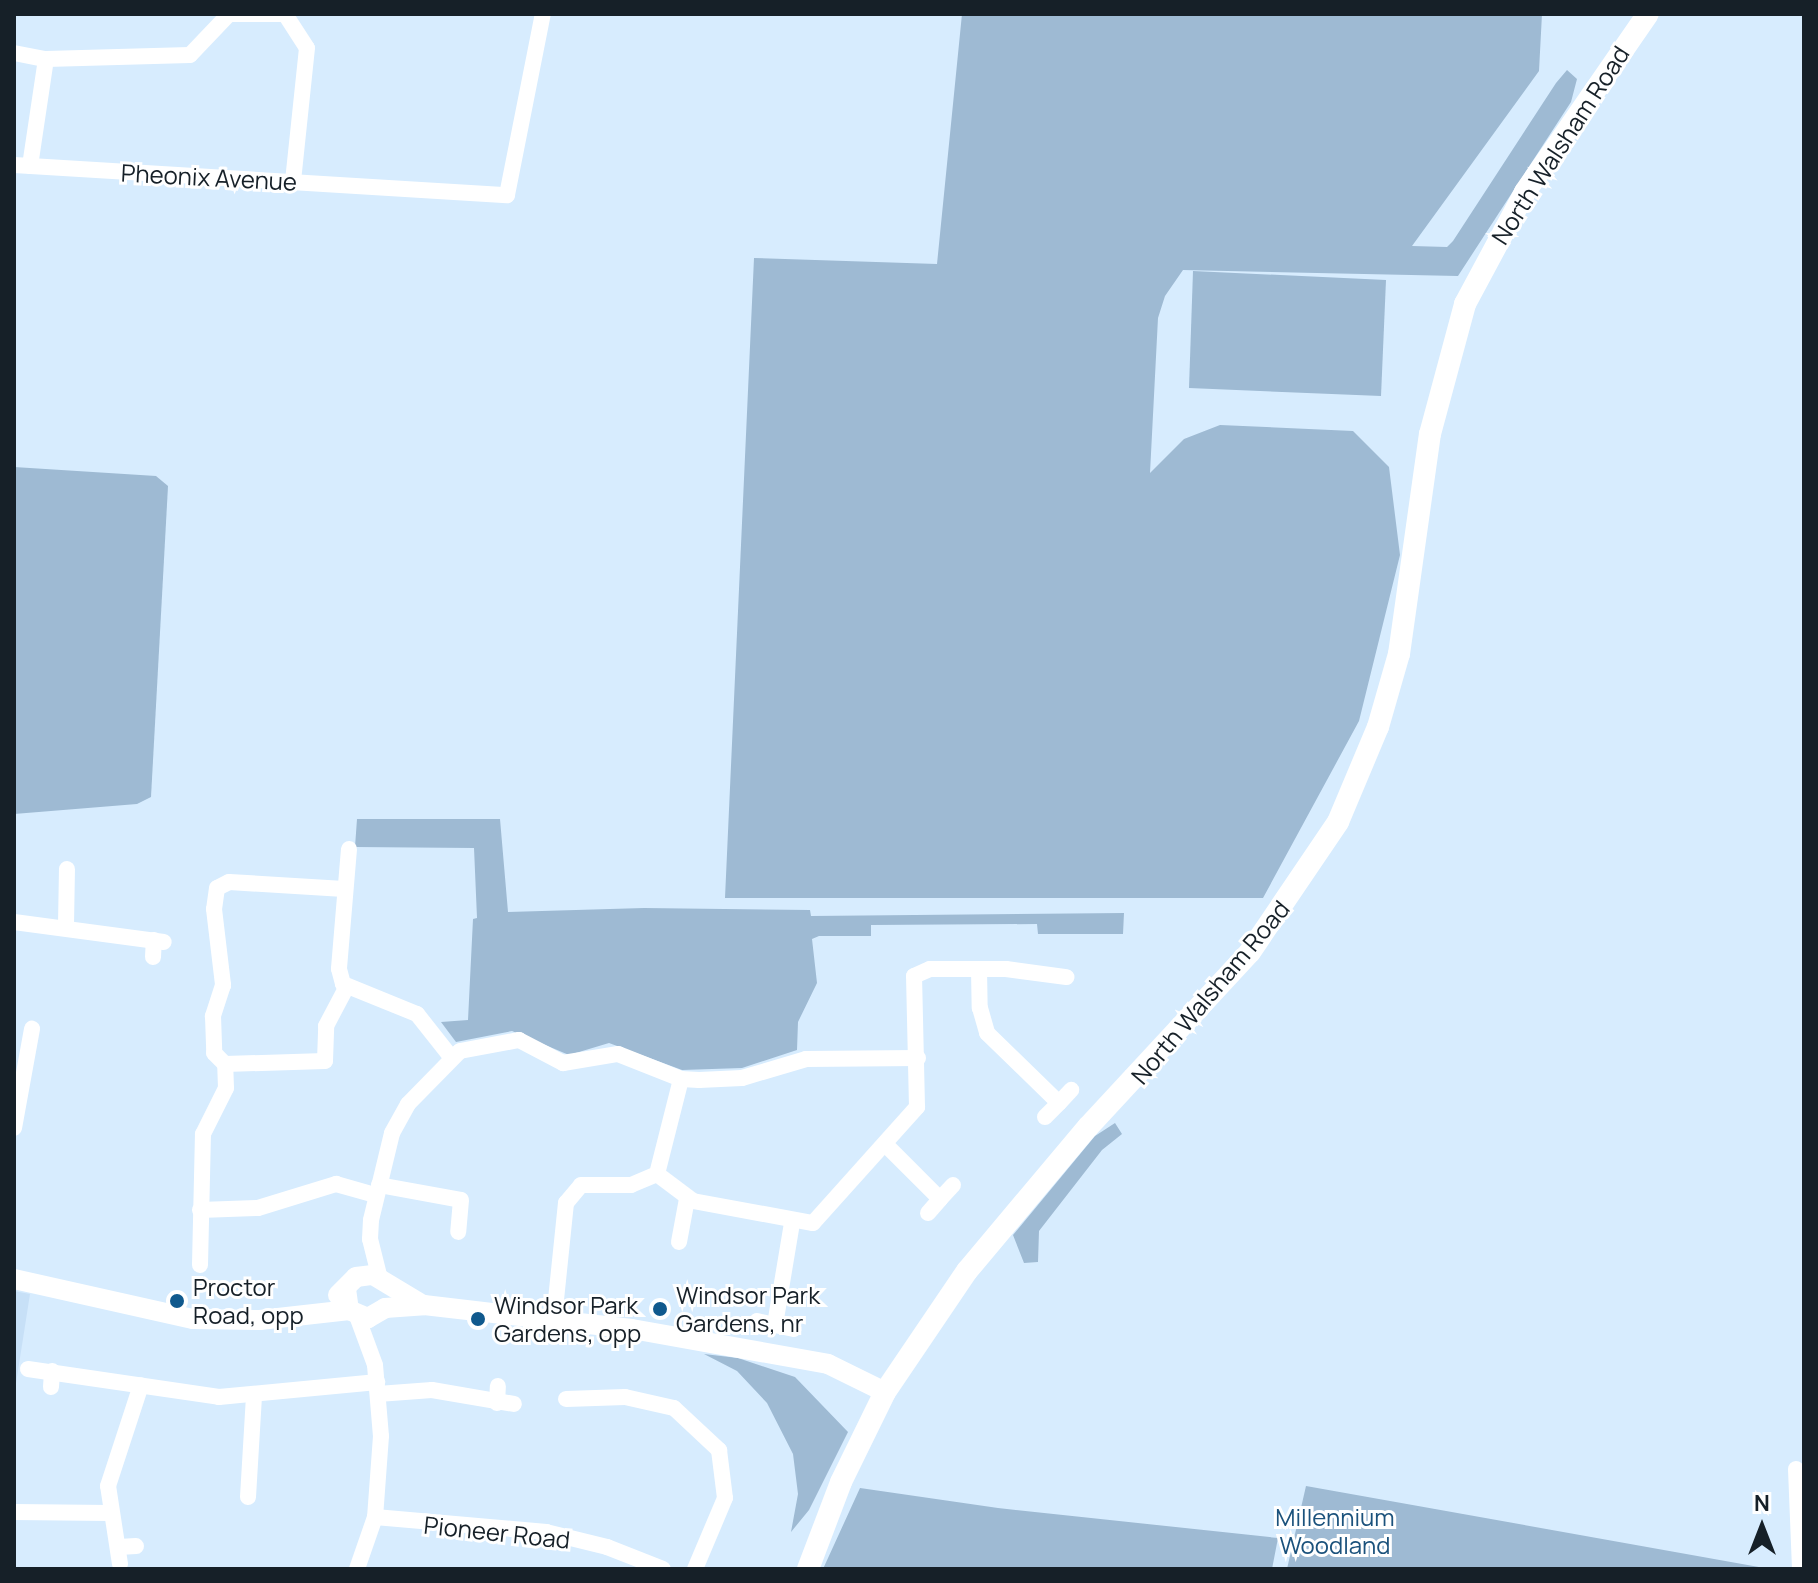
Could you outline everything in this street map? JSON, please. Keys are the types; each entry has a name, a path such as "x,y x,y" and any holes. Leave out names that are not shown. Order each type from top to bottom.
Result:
{"main road":[{"name":"North Walsham Road","path":"808,1569 841,1482 885,1392 991,1239 1250,952 1338,822 1368,757 1399,654 1430,434 1465,304 1525,192 1648,14"}],"street":[{"path":"14,53 46,59 190,55 229,14 286,14 307,48 293,182"},
{"name":"Pheonix Avenue","path":"22,166 507,195 543,14"},
{"path":"22,166 46,59"},
{"path":"225,1064 325,1061 326,1026 346,988 339,969 349,849"},
{"path":"66,925 67,869"},
{"path":"200,1265 203,1134 226,1088 225,1064 212,1046 213,1016 223,985 214,909 217,888 229,882 344,889"},
{"path":"14,922 66,925 157,946"},
{"path":"657,1174 687,1199 792,1223 813,1223 917,1107 914,976 930,969 1020,969 1047,984 1066,977"},
{"path":"979,969 980,1008 987,1033 1059,1103"},
{"path":"346,988 417,1014 451,1057"},
{"path":"14,1128 32,1029"},
{"path":"377,1380 353,1313 351,1283 370,1239 377,1190 398,1119 451,1057 519,1040 563,1063 618,1054 681,1079 742,1078 806,1059 918,1058"},
{"path":"657,1174 681,1079"},
{"path":"1045,1117 1071,1090"},
{"path":"885,1144 940,1199"},
{"path":"554,1319 568,1190 581,1185 631,1185 657,1174"},
{"path":"200,1210 258,1208 336,1184 377,1190 462,1193 458,1232"},
{"path":"928,1213 953,1185"},
{"path":"679,1242 687,1199"},
{"path":"775,1325 792,1223"},
{"path":"357,1569 375,1517 381,1436 377,1380 383,1282 370,1239"},
{"path":"14,1279 193,1319 268,1319 307,1313 353,1313 424,1305 554,1319 806,1358 852,1373 885,1392"},
{"path":"307,1313 351,1283 383,1282 424,1305"},
{"path":"757,1321 794,1329"},
{"path":"28,1369 51,1379 141,1385 219,1397 254,1396 377,1380 503,1398"},
{"path":"125,1552 110,1513 112,1468 141,1385"},
{"path":"576,1393 625,1397 674,1408 719,1450 725,1498 695,1569"},
{"path":"248,1497 254,1396"},
{"path":"1796,1469 1800,1569"},
{"path":"14,1512 33,1505 110,1513"},
{"name":"Pioneer Road","path":"375,1517 546,1532 607,1547 663,1569"}],"shaded area":[{"path":"14,1291 30,1294 14,1396"}],"green space":[{"path":"962,14 1542,14 1539,71 1412,246 1447,247 1453,241 1556,83 1567,70 1577,79 1571,102 1458,276 1183,270 1165,296 1158,318 1150,473 1184,439 1220,425 1353,431 1389,467 1400,555 1359,721 1263,898 725,898 754,258 937,264"},
{"path":"1193,271 1386,280 1381,396 1189,388"},
{"path":"14,467 156,476 168,486 151,797 137,804 14,814"},
{"path":"357,819 500,819 508,912 644,908 810,910 811,916 1124,913 1123,934 1038,934 1037,924 871,925 871,936 819,936 812,939 817,983 798,1022 797,1050 742,1068 682,1070 609,1043 569,1055 512,1031 456,1042 441,1022 468,1020 473,919 477,918 474,848 355,847"},
{"path":"1115,1123 1122,1134 1102,1150 1039,1231 1038,1262 1024,1263 1013,1235 1095,1136"},
{"path":"704,1354 738,1358 795,1377 848,1432 809,1510 791,1532 798,1494 793,1454 767,1403 737,1371"},
{"name":"Millennium Woodland","path":"1306,1486 1770,1569 1287,1569"},
{"path":"860,1488 998,1508 1278,1538 1272,1569 823,1569"}],"place":[{"name":"Proctor Road, opp","path":"177,1301"},
{"name":"Windsor Park Gardens, nr","path":"660,1309"},
{"name":"Windsor Park Gardens, opp","path":"478,1319"}]}
